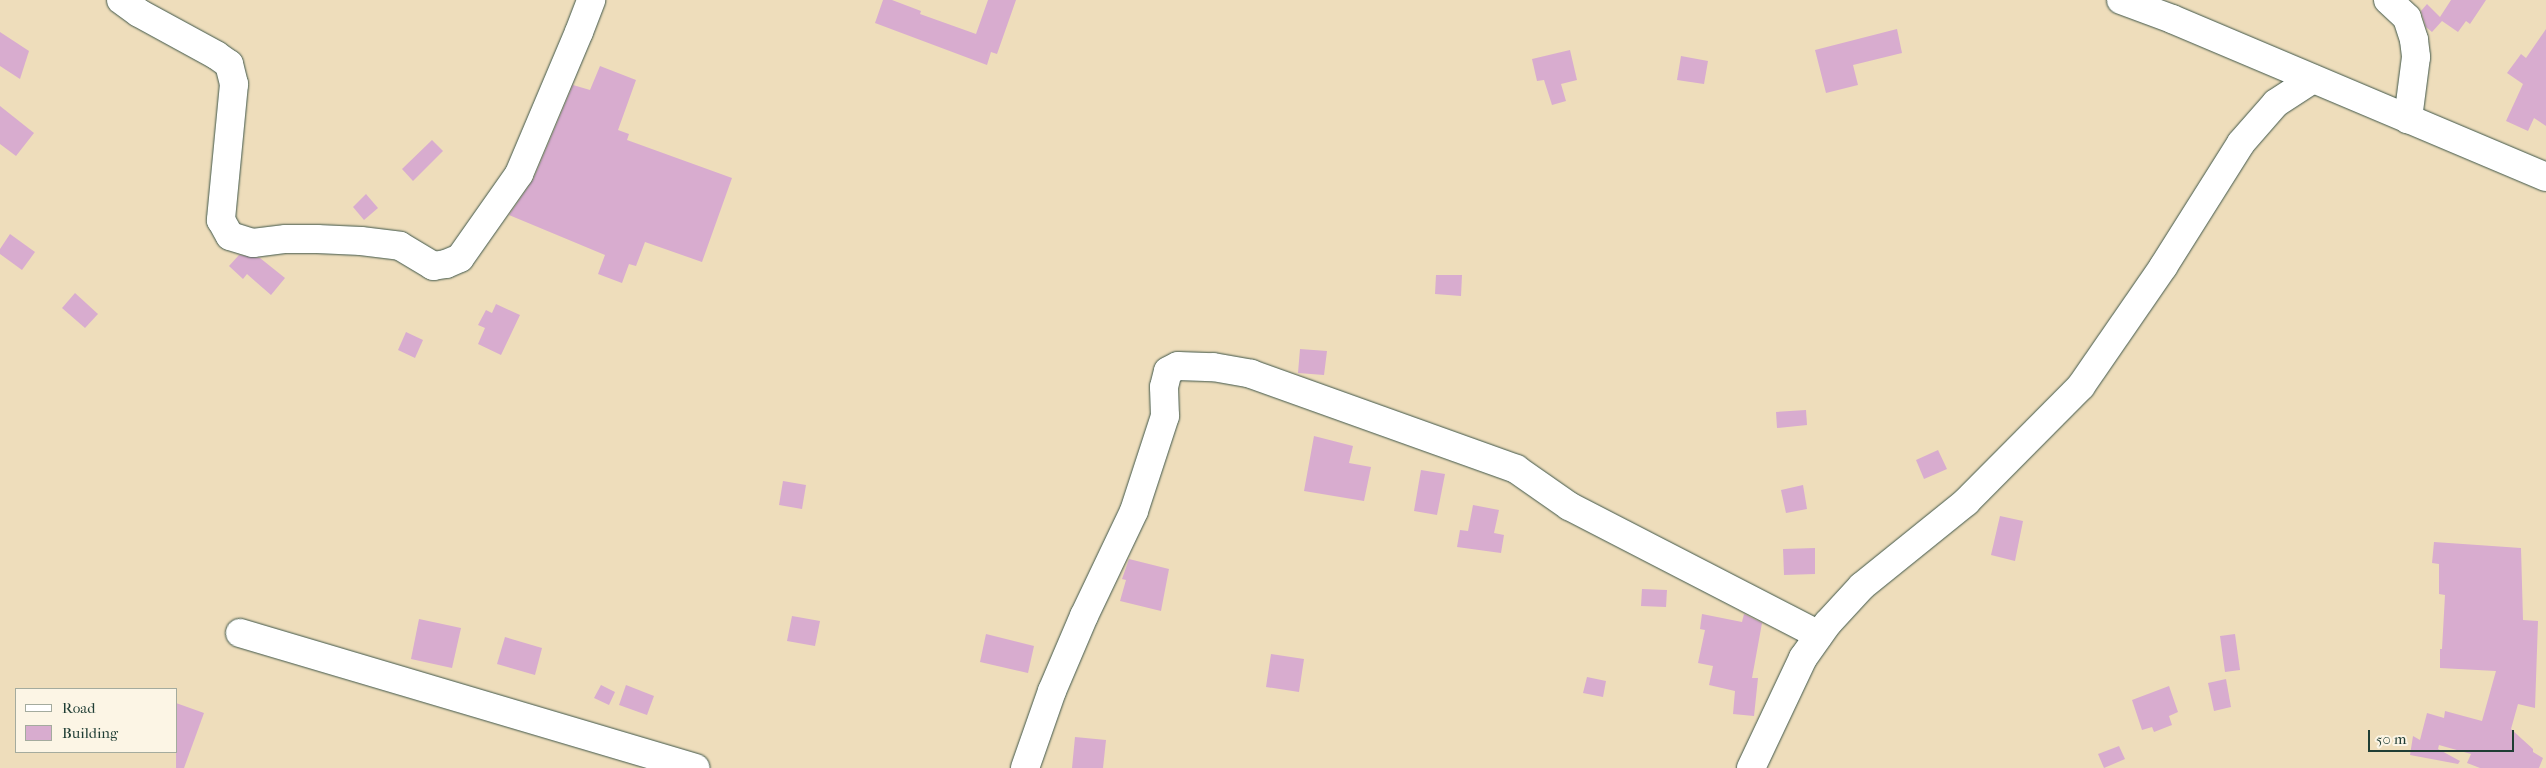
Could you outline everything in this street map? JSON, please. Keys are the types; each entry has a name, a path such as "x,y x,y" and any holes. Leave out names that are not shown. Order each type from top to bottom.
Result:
{"street":[{"path":"121,0 138,13 229,64 234,84 221,220 230,236 253,243 286,239 361,240 400,246 433,266 446,264 460,258 519,174 579,32 590,0"},
{"path":"2122,0 2174,9 2313,79 2546,177"},
{"path":"2388,0 2408,18 2414,40 2416,56 2408,119"},
{"path":"1751,768 1803,658 1819,635 1862,586 1966,502 2081,386 2163,267 2241,143 2276,103 2313,79"},
{"path":"1025,768 1052,691 1073,641 1134,511 1165,416 1164,387 1168,372 1178,366 1213,367 1251,374 1516,469 1569,506 1819,635"},
{"path":"240,633 695,768"}],"building":[{"path":"883,0 892,0 921,11 920,14 976,34 988,0 1016,0 997,54 991,52 987,65 875,23"},
{"path":"2451,0 2486,0 2470,24 2466,21 2458,32 2442,21 2432,32 2426,27 2421,11 2427,4 2440,17"},
{"path":"1897,29 1902,53 1853,65 1858,85 1826,93 1815,50"},
{"path":"2546,29 2546,126 2534,118 2528,131 2506,121 2523,84 2507,73 2521,54 2526,58"},
{"path":"0,32 29,51 20,79 0,66"},
{"path":"1570,50 1577,80 1561,84 1566,101 1552,105 1544,80 1537,81 1532,59"},
{"path":"1681,56 1708,61 1704,84 1677,80"},
{"path":"600,66 636,80 618,130 629,134 627,140 732,178 702,262 645,242 636,266 629,264 622,283 598,274 605,255 509,215 533,180 573,85 590,90"},
{"path":"0,106 34,133 16,156 0,144"},
{"path":"432,140 443,151 413,181 402,169"},
{"path":"366,194 378,208 364,220 353,207"},
{"path":"10,234 35,252 22,270 0,254 0,249"},
{"path":"239,255 260,258 285,278 271,295 247,274 243,279 229,266"},
{"path":"1436,275 1462,275 1461,296 1435,294"},
{"path":"75,293 98,314 85,328 62,308"},
{"path":"496,304 520,315 501,355 478,344 485,328 478,325 486,310 492,313"},
{"path":"406,332 423,340 415,358 398,350"},
{"path":"1300,349 1327,351 1324,375 1298,373"},
{"path":"1806,410 1807,425 1777,428 1776,412"},
{"path":"1314,436 1353,446 1349,463 1371,467 1364,501 1304,491"},
{"path":"1938,450 1947,469 1924,479 1916,460"},
{"path":"1421,470 1445,474 1437,515 1414,511"},
{"path":"783,481 806,485 802,509 779,505"},
{"path":"1803,485 1807,509 1786,513 1781,490"},
{"path":"1473,505 1499,510 1494,533 1504,535 1501,553 1457,547 1460,530 1468,531"},
{"path":"2000,516 2023,521 2015,561 1991,555"},
{"path":"2434,542 2521,548 2523,620 2538,621 2535,708 2518,704 2511,729 2533,749 2533,752 2543,758 2539,768 2480,768 2467,763 2471,754 2439,745 2438,749 2460,761 2458,764 2410,755 2413,736 2420,740 2427,713 2444,718 2445,711 2482,721 2496,671 2440,668 2445,595 2439,594 2439,564 2432,563"},
{"path":"1815,548 1815,574 1784,575 1783,549"},
{"path":"1129,559 1169,569 1161,611 1120,601 1126,580 1122,579"},
{"path":"1642,589 1667,590 1666,607 1641,606"},
{"path":"1702,614 1742,622 1744,614 1762,623 1752,678 1758,678 1754,716 1733,714 1735,691 1709,685 1713,666 1698,663 1705,630 1700,629"},
{"path":"792,616 820,621 815,646 787,641"},
{"path":"419,619 461,628 452,668 411,659"},
{"path":"986,634 1034,646 1028,673 980,662"},
{"path":"2235,634 2240,670 2225,672 2220,636"},
{"path":"505,637 542,648 535,675 497,664"},
{"path":"1271,654 1304,659 1299,692 1266,687"},
{"path":"1587,677 1606,681 1603,697 1583,693"},
{"path":"2226,679 2231,707 2214,711 2208,683"},
{"path":"601,685 615,692 609,705 594,698"},
{"path":"626,685 654,696 647,715 619,705"},
{"path":"2169,686 2178,712 2169,716 2172,725 2154,732 2152,727 2142,730 2132,700"},
{"path":"178,704 204,713 184,768 176,768 176,753 178,753"},
{"path":"1075,737 1106,740 1103,768 1072,768"},
{"path":"2119,746 2125,759 2104,768 2098,754"}]}
